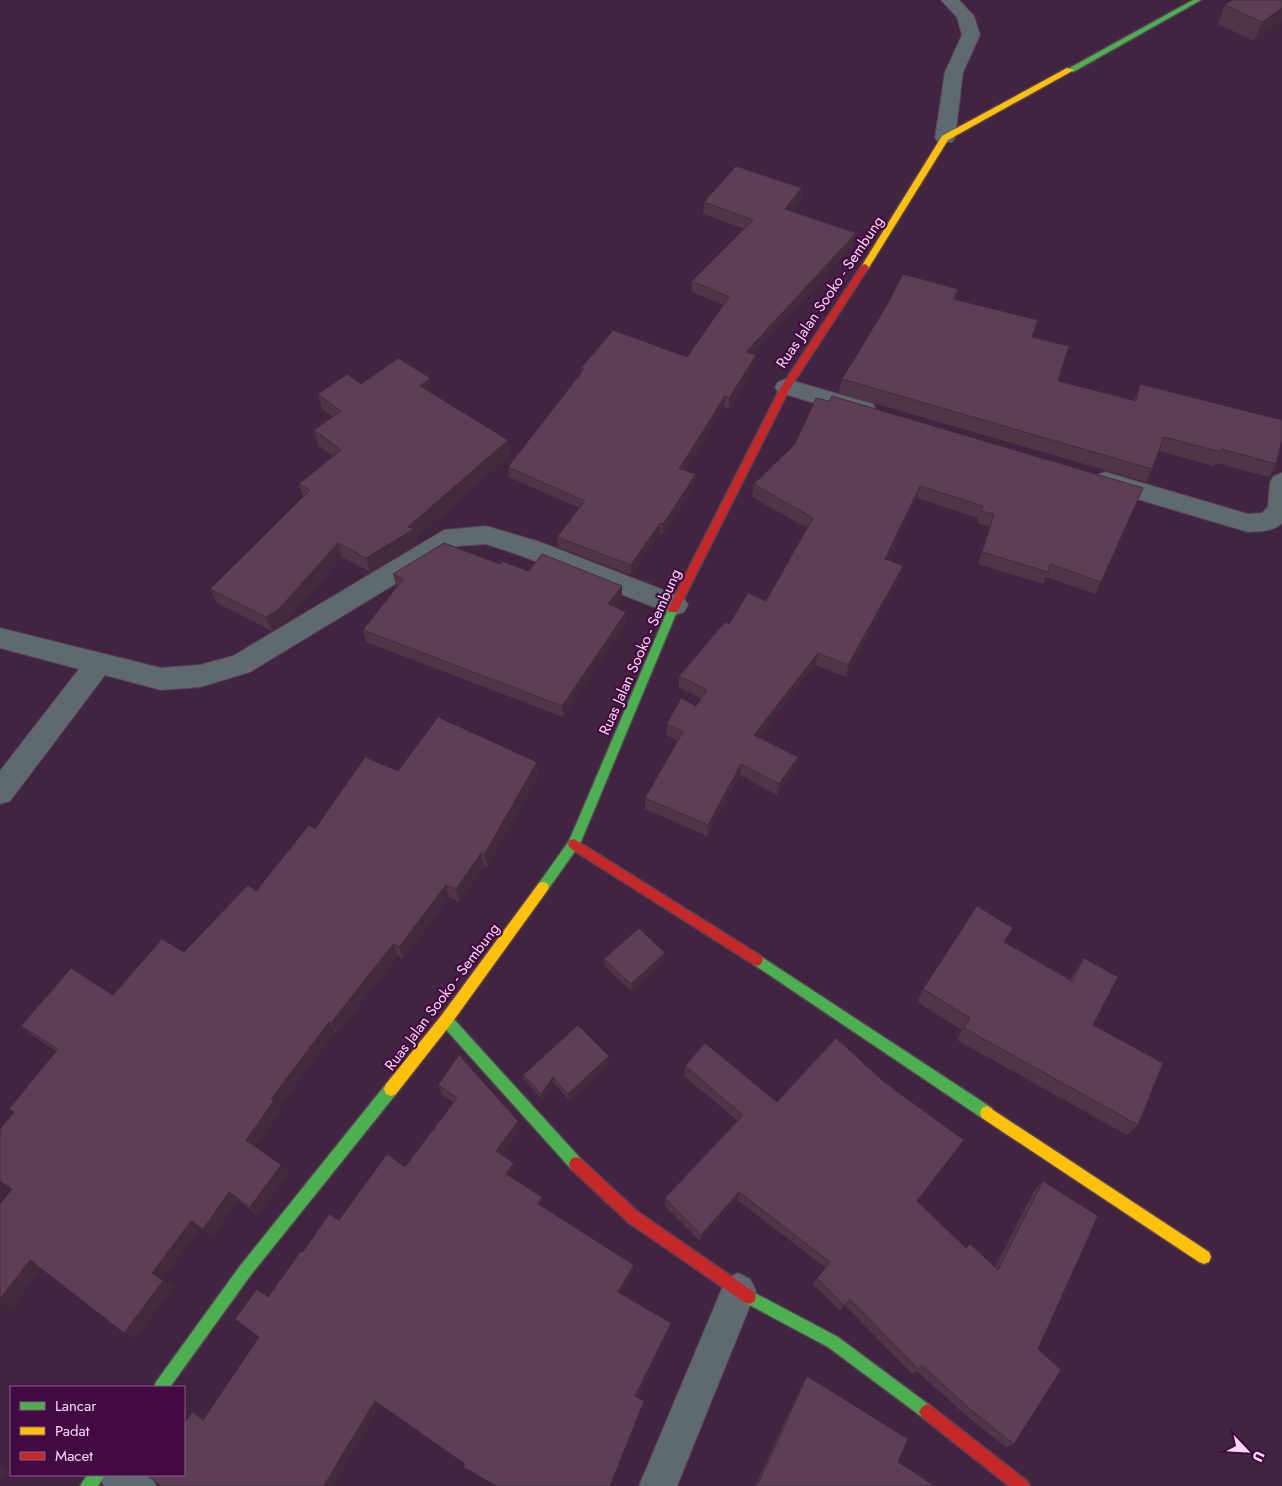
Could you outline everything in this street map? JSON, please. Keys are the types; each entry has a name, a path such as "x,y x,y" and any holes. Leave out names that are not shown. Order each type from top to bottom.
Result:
{"main road":[{"path":"945,138 1198,0"},
{"name":"Ruas Jalan Sooko - Sembung","path":"162,1386 245,1271 446,1020 574,844 675,605 786,387 896,220 945,138"},
{"path":"574,844 744,952 1204,1257"},
{"path":"446,1020 587,1175 633,1217 738,1290 833,1342 959,1435 1022,1486"},
{"path":"88,1486 96,1476"}],"street":[{"path":"945,138 954,72 971,35 965,16 950,0"},
{"path":"786,387 890,417"},
{"path":"1088,476 1248,523 1269,521 1280,510 1282,482"},
{"path":"0,638 161,679 200,676 241,664 452,537 486,535 531,549 675,605"},
{"path":"0,792 98,664"},
{"path":"658,1486 738,1290"},
{"path":"120,1476 137,1486"}],"building":[{"path":"1232,0 1282,0 1282,8 1262,22 1225,5"},
{"path":"736,166 802,188 785,209 856,233 746,352 756,355 729,398 725,396 679,469 696,474 663,524 660,523 631,565 557,537 585,501 508,467 584,369 581,368 613,330 687,357 729,297 692,281 753,220 704,202"},
{"path":"903,274 958,289 953,299 1038,320 1032,337 1069,346 1058,381 1136,401 1140,384 1282,420 1282,440 1276,464 1222,449 1221,452 1164,437 1152,469 842,379 888,303"},
{"path":"398,358 430,378 420,386 508,440 408,527 414,529 366,558 338,543 277,611 266,617 210,589 310,490 299,484 341,450 314,430 341,411 318,394 347,374 361,384"},
{"path":"832,396 1143,488 1101,582 1050,564 1048,572 982,552 994,514 981,511 983,506 920,486 885,559 903,566 848,665 818,653 754,735 798,757 779,784 741,764 708,825 645,798 683,732 667,724 681,698 696,706 707,690 679,676 725,622 729,624 748,593 766,601 813,518 754,484 795,444 816,398 829,401"},
{"path":"444,543 500,564 502,561 528,571 542,554 622,586 608,604 626,612 562,706 363,630 403,579 393,574"},
{"path":"438,717 537,762 484,855 481,853 456,889 446,885 399,947 393,944 331,1023 329,1022 271,1099 274,1101 246,1140 281,1165 250,1207 229,1192 203,1229 191,1221 152,1273 163,1281 124,1333 30,1260 0,1299 0,1204 12,1189 0,1181 0,1129 14,1112 9,1109 58,1049 21,1026 71,968 113,995 162,939 184,952 248,885 256,891 309,825 315,829 365,757 398,771"},
{"path":"977,906 1013,928 1004,942 1072,981 1084,958 1118,977 1093,1025 1163,1063 1138,1125 964,1028 970,1018 923,989"},
{"path":"639,928 665,953 631,984 604,959"},
{"path":"578,1025 609,1056 568,1094 553,1077 541,1094 523,1075"},
{"path":"836,1038 884,1082 964,1140 917,1201 966,1248 970,1244 998,1270 1043,1181 1098,1216 1038,1349 1061,1370 1014,1444 971,1410 922,1365 918,1369 850,1299 844,1306 817,1278 830,1262 739,1192 701,1235 665,1198 743,1115 685,1066 705,1043 777,1102"},
{"path":"459,1055 518,1121 496,1151 514,1163 506,1174 542,1197 538,1204 634,1265 618,1292 671,1323 635,1396 644,1401 610,1486 496,1486 463,1467 465,1464 375,1401 325,1486 161,1486 148,1476 185,1476 185,1422 192,1412 203,1420 259,1337 235,1319 257,1289 268,1297 301,1251 303,1252 329,1214 339,1220 387,1154 405,1167 457,1098 438,1085"},
{"path":"807,1376 908,1439 898,1462 935,1486 757,1486"}],"traffic: fast":[{"path":"1070,70 1198,0"},
{"path":"543,887 574,844 673,609"},
{"path":"757,960 987,1113"},
{"path":"446,1020 576,1164"},
{"path":"162,1386 245,1271 391,1089"},
{"path":"749,1297 833,1342 927,1412"},
{"path":"88,1486 96,1476"}],"traffic: slow":[{"path":"865,267 945,138 1070,70"},
{"path":"391,1089 446,1020 543,887"},
{"path":"987,1113 1204,1257"}],"traffic: jam":[{"path":"673,609 786,387 865,267"},
{"path":"574,844 757,960"},
{"path":"576,1164 633,1217 749,1297"},
{"path":"927,1412 1022,1486"}]}
